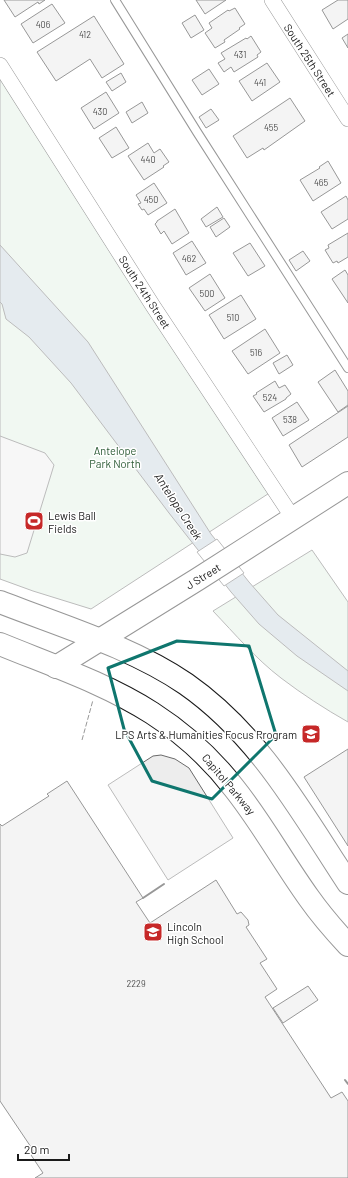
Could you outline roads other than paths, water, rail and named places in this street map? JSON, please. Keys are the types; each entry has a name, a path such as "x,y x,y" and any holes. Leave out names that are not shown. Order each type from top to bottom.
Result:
{"main road":[{"name":"J Street","path":"56,667 198,579 348,483"},
{"path":"0,602 134,655 185,684 218,710 238,729 268,763 348,883"},
{"name":"Capitol Parkway","path":"0,644 103,687 152,712 186,737 202,752 238,792 309,898 331,927 348,945"}],"street":[{"name":"South 25th Street","path":"272,0 348,120"},
{"name":"South 24th Street","path":"0,65 153,306 293,518"}],"lane":[{"path":"115,0 197,132 348,368"}],"water":[{"name":"Antelope Creek","path":"0,245 88,342 211,534 249,582 278,615 348,671 348,691 297,656 259,624 231,592 169,513 71,383 29,337 6,319 2,304 0,302"}],"place":[{"name":"Lewis Ball Fields","path":"34,521"},
{"name":"LPS Arts & Humanities Focus Program","path":"311,734"},
{"name":"Lincoln High School","path":"153,932"}],"park label":[{"name":"Antelope Park North","path":"115,456"}]}
